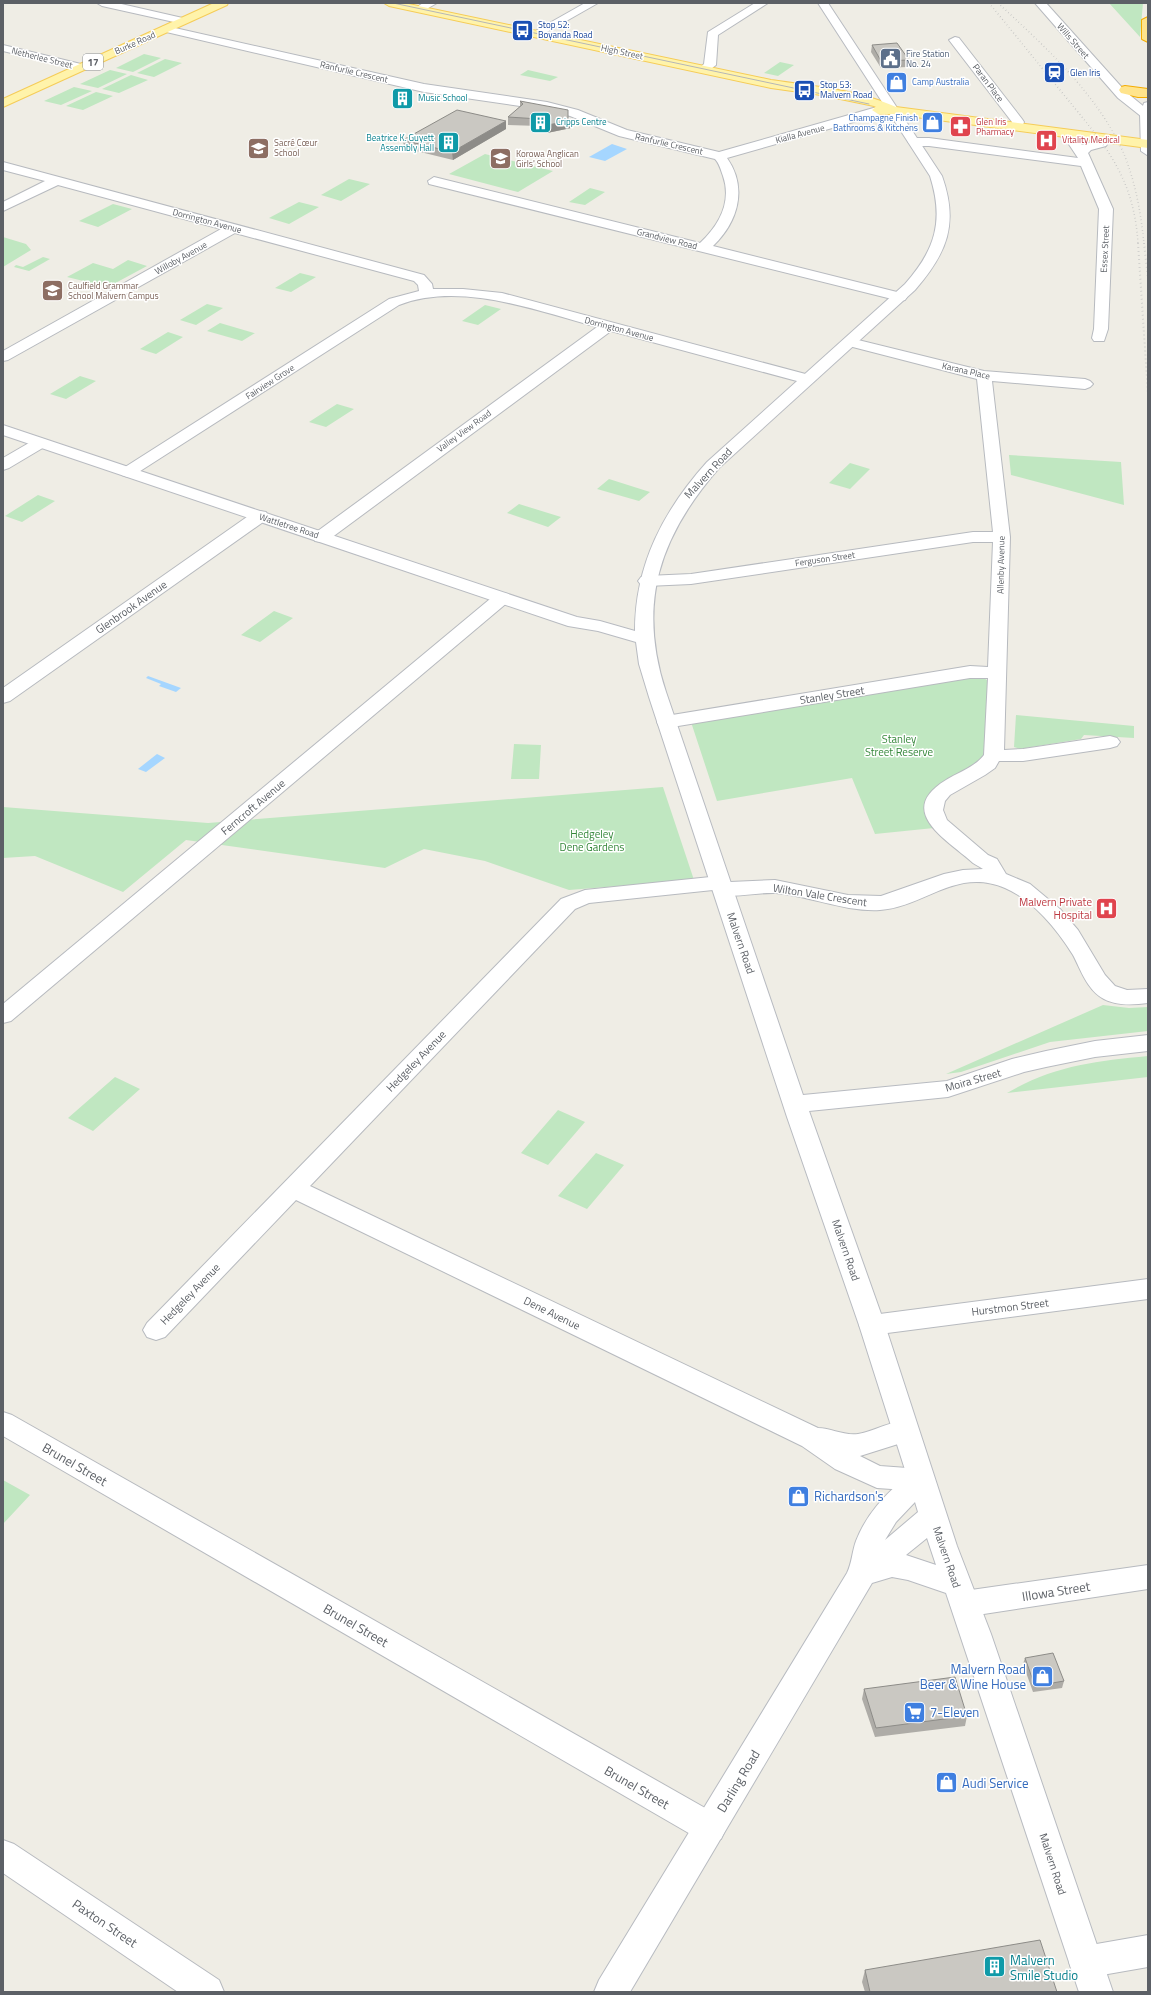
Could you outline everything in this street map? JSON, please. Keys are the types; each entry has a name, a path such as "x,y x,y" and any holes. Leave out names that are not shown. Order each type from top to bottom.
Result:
{"highway":[{"path":"1148,20 1148,39"},
{"path":"1125,90 1138,93 1148,93"}],"main road":[{"name":"Burke Road","path":"3,103 223,3"},
{"name":"High Street","path":"390,3 784,87 791,91 887,110 1032,129 1040,128 1147,147"},
{"name":"High Street","path":"1032,129 1039,132 1102,143 1147,147"}],"street":[{"path":"102,3 183,21"},
{"path":"420,9 432,3"},
{"path":"536,34 593,3"},
{"path":"703,70 710,65 712,34 764,3"},
{"name":"Malvern Road","path":"823,3 887,110 914,142 931,168 940,187 944,205 945,217 941,238 932,259 918,279 900,297 713,465 694,486 665,529 654,555 647,581 645,645 666,722 795,1104 872,1325 933,1516 960,1594 976,1634 1096,1992"},
{"name":"Wills Street","path":"1040,3 1122,95 1147,107"},
{"name":"Ranfurlie Crescent","path":"166,29 429,89 547,106 574,113 628,134 719,156 730,176 733,200 732,209 724,226 703,248"},
{"name":"Paran Place","path":"955,40 1018,122 1017,127"},
{"name":"Netherlee Street","path":"3,48 81,67"},
{"name":"Wills Street","path":"1108,78 1147,107"},
{"path":"1147,107 1147,147"},
{"name":"Kialla Avenue","path":"719,156 887,110"},
{"name":"Essex Street","path":"1070,137 1084,158 1106,209 1101,329 1099,338"},
{"path":"914,142 929,142 1084,158 1087,147 1102,143"},
{"name":"Dorrington Avenue","path":"3,166 412,278 420,295 472,293 491,295 808,380"},
{"path":"3,207 57,180"},
{"name":"Grandview Road","path":"434,181 900,297"},
{"name":"Willoby Avenue","path":"3,357 233,228"},
{"name":"Fairview Grove","path":"128,472 394,302 420,295"},
{"name":"Valley View Road","path":"320,537 608,326"},
{"name":"Karana Place","path":"850,342 984,376 1085,384"},
{"name":"Allenby Avenue","path":"984,376 1002,537 994,755"},
{"name":"Wattletree Road","path":"3,430 574,622 592,633 645,645"},
{"path":"3,465 40,443"},
{"name":"Glenbrook Avenue","path":"3,697 260,516"},
{"name":"Ferguson Street","path":"647,581 684,580 973,537 1002,537"},
{"name":"Ferncroft Avenue","path":"3,1016 502,598"},
{"name":"Stanley Street","path":"666,722 970,672 998,673"},
{"path":"975,867 971,849 938,823 935,818 933,807 941,792 988,764 994,755 1019,755 1083,743 1110,742"},
{"name":"Wilton Vale Crescent","path":"721,886 776,886 847,902 876,903 894,900 975,867 1022,889 1055,917 1075,942 1098,980 1107,991 1124,997 1148,996"},
{"name":"Hedgeley Avenue","path":"156,1330 568,904 585,897 721,886"},
{"name":"Moira Street","path":"795,1104 948,1089 1020,1065 1046,1059 1095,1049 1148,1043"},
{"name":"Dene Avenue","path":"292,1188 812,1438 845,1461 877,1477 921,1480"},
{"name":"Hurstmon Street","path":"872,1325 1148,1289"},
{"name":"Brunel Street","path":"3,1423 710,1828"},
{"name":"Dene Avenue","path":"812,1438 852,1446 868,1443 905,1431"},
{"name":"Darling Road","path":"611,1992 863,1572 871,1539 888,1510 921,1480"},
{"name":"Darling Road","path":"863,1572 893,1550 933,1516"},
{"path":"863,1572 892,1566 908,1568 960,1594"},
{"name":"Illowa Street","path":"960,1594 1148,1577"},
{"name":"Paxton Street","path":"3,1855 207,1992"},
{"path":"1085,1962 1148,1951"}],"green space":[{"path":"1109,3 1143,3 1140,37"},
{"path":"144,54 161,58 133,72 116,68"},
{"path":"165,59 182,63 154,77 137,73"},
{"path":"780,62 794,65 778,76 764,73"},
{"path":"110,70 127,74 98,88 80,84"},
{"path":"528,70 558,77 550,81 520,75"},
{"path":"131,75 148,80 119,93 102,89"},
{"path":"74,87 92,91 61,105 44,101"},
{"path":"96,92 113,96 83,110 66,106"},
{"path":"485,154 553,171 518,192 449,174"},
{"path":"349,179 370,184 341,201 321,195"},
{"path":"590,188 605,192 585,205 569,202"},
{"path":"299,202 319,207 289,224 269,218"},
{"path":"113,204 132,209 98,227 79,221"},
{"path":"3,237 26,244 31,250 3,267"},
{"path":"43,257 50,259 29,271 14,267 16,265 23,267"},
{"path":"128,260 147,266 108,287 67,277 93,263 113,269"},
{"path":"300,273 316,277 291,292 275,288"},
{"path":"207,304 223,308 196,325 180,320"},
{"path":"485,305 501,309 478,325 462,321"},
{"path":"220,323 255,333 242,341 207,331"},
{"path":"168,332 183,337 156,354 140,349"},
{"path":"80,376 96,381 66,399 50,394"},
{"path":"337,404 354,409 326,427 309,422"},
{"path":"1009,455 1121,462 1124,505 1011,475"},
{"path":"850,463 870,469 850,489 829,483"},
{"path":"609,479 650,492 639,501 597,489"},
{"path":"38,495 55,501 22,522 5,516"},
{"path":"519,504 561,517 548,527 507,513"},
{"path":"274,611 293,618 260,642 241,635"},
{"name":"Stanley Street Reserve","path":"972,676 983,677 989,682 987,752 981,762 955,776 934,828 875,834 852,778 717,801 691,722"},
{"path":"1016,715 1134,726 1134,738 1084,735 1081,739 1020,749 1014,747"},
{"path":"514,744 541,745 539,779 511,779"},
{"name":"Hedgeley Dene Gardens","path":"663,787 694,880 569,890 485,861 424,849 385,868 186,840 123,892 35,856 3,858 3,807 208,823"},
{"path":"1103,1005 1129,1008 1148,1007 1148,1031 1050,1042 961,1072 946,1074"},
{"path":"1148,1056 1148,1077 1007,1093 1041,1077 1075,1066"},
{"path":"115,1077 140,1089 93,1131 68,1118"},
{"path":"558,1110 585,1122 548,1165 521,1153"},
{"path":"596,1153 624,1165 587,1209 558,1196"},
{"path":"3,1480 30,1495 3,1524"}],"water":[{"path":"612,144 627,149 605,161 589,157"},
{"path":"148,676 181,688 176,692 159,686 161,684 146,678"},
{"path":"157,754 165,758 146,772 138,769"}],"building":[{"path":"897,43 909,60 881,61 872,45"},
{"path":"520,101 568,110 568,119 571,121 547,125 539,119 508,117 523,104"},
{"path":"457,110 506,121 452,152 403,140"},
{"name":"Malvern Road Beer & Wine House","path":"1053,1653 1064,1681 1035,1686 1025,1658"},
{"name":"7-Eleven","path":"955,1677 967,1716 876,1728 864,1689"},
{"name":"Malvern Smile Studio","path":"1040,1940 1057,1992 870,1992 865,1970"}],"tram line":[{"path":"393,3 869,104"}],"railway":[{"path":"989,3 1089,126 1113,160 1123,178 1130,198 1135,219 1138,244"},
{"path":"998,3 1044,46 1073,77 1099,109 1118,140 1134,184 1144,244"},
{"path":"1138,243 1148,394"},
{"path":"1144,243 1148,278"}],"place":[{"name":"Stop 52: Boyanda Road","path":"522,30"},
{"name":"Fire Station No. 24","path":"891,59"},
{"name":"Glen Iris","path":"1055,73"},
{"name":"Camp Australia","path":"897,82"},
{"name":"Stop 53: Malvern Road","path":"804,90"},
{"name":"Music School","path":"402,98"},
{"name":"Cripps Centre","path":"540,122"},
{"name":"Champagne Finish Bathrooms & Kitchens","path":"933,123"},
{"name":"Glen Iris Pharmacy","path":"960,127"},
{"name":"Vitality Medical","path":"1046,140"},
{"name":"Beatrice K. Guyett Assembly Hall","path":"449,143"},
{"name":"Sacré Cœur School","path":"258,148"},
{"name":"Korowa Anglican Girls' School","path":"500,159"},
{"name":"Caulfield Grammar School Malvern Campus","path":"53,291"},
{"name":"Malvern Private Hospital","path":"1107,908"},
{"name":"Richardson's","path":"798,1496"},
{"name":"Malvern Road Beer & Wine House","path":"1042,1676"},
{"name":"7-Eleven","path":"914,1712"},
{"name":"Audi Service","path":"947,1783"},
{"name":"Malvern Smile Studio","path":"995,1967"}]}
